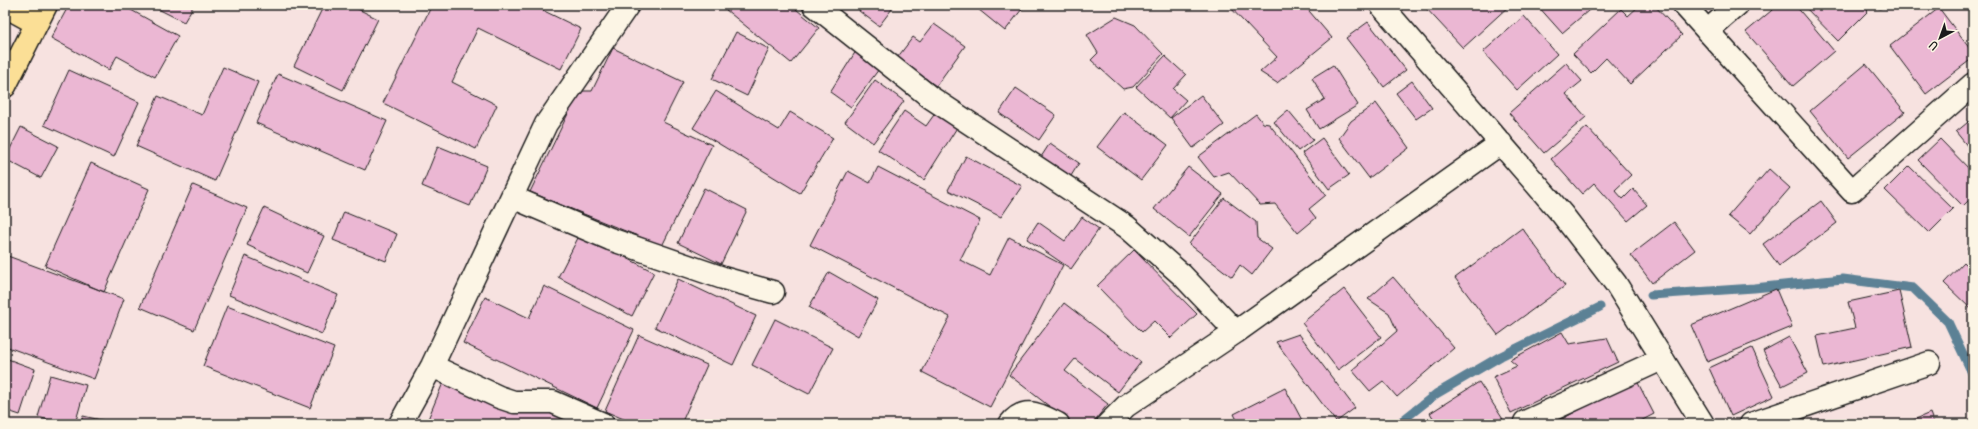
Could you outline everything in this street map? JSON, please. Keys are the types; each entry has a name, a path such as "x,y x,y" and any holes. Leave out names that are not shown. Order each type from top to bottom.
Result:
{"main road":[{"path":"5,6 41,14 5,86"}],"street":[{"path":"400,424 432,366 546,124 628,5"},
{"path":"814,5 930,97 1127,228 1182,275 1236,332"},
{"path":"1684,5 1852,191 1973,84"},
{"path":"1707,31 1737,5"},
{"path":"1384,6 1562,214 1611,278 1703,424"},
{"path":"1108,424 1126,406 1236,332 1501,143"},
{"path":"512,197 610,239 723,278 773,292"},
{"path":"1525,422 1662,359"},
{"path":"1751,424 1929,363"},
{"path":"432,366 499,397 514,402 553,402 603,424"},
{"path":"1010,424 1016,417 1031,413 1058,424"}],"building":[{"path":"69,5 122,5 178,36 155,77 117,56 109,70 51,38"},
{"path":"150,5 194,5 184,22"},
{"path":"324,5 350,5 378,19 343,90 294,66"},
{"path":"432,5 532,5 581,29 561,69 478,28 452,82 497,105 476,149 383,103"},
{"path":"720,5 791,5 819,28 791,63"},
{"path":"863,5 895,5 879,26 859,11"},
{"path":"973,5 1025,5 1005,31"},
{"path":"1228,5 1304,5 1332,38 1277,83 1260,72 1277,57"},
{"path":"1510,5 1463,48 1424,6"},
{"path":"1537,5 1595,5 1562,33"},
{"path":"1640,5 1654,5 1682,35 1630,84 1606,58 1591,73 1573,54 1621,9 1628,16"},
{"path":"1778,5 1795,5 1834,51 1793,86 1746,32"},
{"path":"1803,5 1862,5 1868,11 1838,41"},
{"path":"1876,5 1884,5 1880,9"},
{"path":"1939,8 1973,53 1973,58 1926,94 1890,46"},
{"path":"1524,16 1557,54 1517,90 1483,52"},
{"path":"1116,17 1135,25 1163,54 1133,87 1123,89 1091,60 1098,53 1087,35"},
{"path":"1368,22 1406,70 1384,87 1346,38"},
{"path":"934,24 965,46 936,86 897,58 913,37 920,42"},
{"path":"736,32 769,49 747,96 712,79"},
{"path":"613,48 683,82 663,122 712,145 662,246 530,192 579,91 592,91"},
{"path":"856,51 879,69 851,107 830,92"},
{"path":"1165,56 1186,75 1173,89 1186,100 1170,118 1136,87"},
{"path":"1566,63 1582,81 1566,94 1586,117 1544,153 1509,113"},
{"path":"1866,64 1905,112 1848,158 1810,111"},
{"path":"1333,65 1358,105 1319,129 1307,110 1325,99 1312,78"},
{"path":"223,67 258,82 215,181 136,146 158,96 202,115"},
{"path":"69,70 139,102 114,157 44,125"},
{"path":"278,74 387,121 365,170 256,123"},
{"path":"875,80 904,101 873,143 845,122"},
{"path":"1412,81 1432,108 1416,119 1396,93"},
{"path":"1016,88 1056,115 1039,140 999,113"},
{"path":"716,91 779,130 790,112 833,138 800,193 693,128"},
{"path":"1201,95 1224,125 1193,148 1171,118"},
{"path":"1376,103 1409,148 1369,178 1339,138 1351,121"},
{"path":"1288,110 1313,140 1298,151 1274,122"},
{"path":"904,111 926,126 936,112 958,126 924,180 878,150"},
{"path":"1124,112 1168,145 1141,180 1097,147"},
{"path":"1256,114 1263,123 1269,124 1326,195 1309,209 1316,218 1298,233 1275,204 1260,205 1229,172 1214,177 1198,157"},
{"path":"1973,118 1973,153 1956,132"},
{"path":"21,127 58,146 41,178 5,159"},
{"path":"1587,127 1631,175 1615,190 1623,199 1633,189 1647,205 1628,221 1594,183 1582,194 1551,159"},
{"path":"1322,138 1349,175 1329,189 1302,153"},
{"path":"1940,139 1973,173 1973,196 1963,206 1918,160"},
{"path":"1050,143 1079,163 1071,176 1041,157"},
{"path":"438,146 487,166 470,206 422,186"},
{"path":"966,156 1022,186 1001,217 948,190"},
{"path":"91,163 149,189 104,292 45,266"},
{"path":"1909,166 1953,209 1929,233 1885,190"},
{"path":"878,167 980,220 960,260 990,275 1009,237 1063,265 990,407 922,372 950,317 810,245 848,171 870,183"},
{"path":"1188,167 1223,194 1189,237 1154,209"},
{"path":"1769,169 1790,188 1750,234 1728,216"},
{"path":"193,185 247,208 194,330 140,307"},
{"path":"704,188 747,210 721,264 678,243"},
{"path":"1224,198 1256,222 1257,238 1272,249 1252,275 1240,265 1232,277 1189,244"},
{"path":"1821,201 1837,223 1779,266 1763,244"},
{"path":"264,208 324,236 307,273 247,245"},
{"path":"344,212 397,234 386,261 333,240"},
{"path":"1082,217 1099,229 1071,269 1027,239 1038,222 1065,241"},
{"path":"1674,222 1695,250 1652,283 1631,255"},
{"path":"1522,228 1565,286 1498,335 1455,278"},
{"path":"580,234 654,272 632,316 558,277"},
{"path":"1973,242 1973,254 1967,248"},
{"path":"1134,250 1197,314 1171,338 1154,321 1142,332 1097,286"},
{"path":"5,255 124,299 94,379 5,346"},
{"path":"245,256 338,295 322,334 229,295"},
{"path":"1964,262 1973,271 1973,311 1944,283"},
{"path":"829,272 878,300 858,336 809,307"},
{"path":"1393,277 1454,348 1397,397 1383,381 1370,391 1352,370 1397,331 1389,313 1368,299"},
{"path":"678,279 756,316 733,365 655,327"},
{"path":"544,286 634,330 597,408 463,343 485,297 529,318"},
{"path":"1344,289 1381,337 1338,370 1302,323"},
{"path":"1776,289 1792,327 1707,362 1691,325"},
{"path":"1899,291 1912,347 1824,367 1817,336 1855,328 1848,302"},
{"path":"1064,303 1141,362 1118,392 1075,359 1065,371 1108,404 1092,424 1072,424 1009,375"},
{"path":"227,306 334,348 310,408 203,366"},
{"path":"775,319 833,348 809,394 752,365"},
{"path":"1562,332 1569,344 1607,338 1618,362 1511,413 1493,377 1517,366 1510,360"},
{"path":"1299,334 1355,408 1336,422 1276,342"},
{"path":"639,335 707,365 681,424 635,424 605,411"},
{"path":"1789,337 1808,373 1782,386 1763,351"},
{"path":"1752,348 1774,396 1731,416 1709,368"},
{"path":"5,358 35,369 20,415 5,410"},
{"path":"50,375 86,385 75,424 63,424 38,417"},
{"path":"445,378 526,413 532,400 585,424 426,424"},
{"path":"1636,379 1654,414 1635,424 1553,424"},
{"path":"1479,382 1506,424 1437,424 1430,413"},
{"path":"1285,388 1304,424 1239,424 1234,414"},
{"path":"1930,413 1934,424 1904,424"},
{"path":"83,416 119,424 81,424"}],"waterway":[{"path":"1651,295 1754,288 1843,279 1913,288 1948,322 1973,375"},
{"path":"1398,424 1436,394 1501,356 1600,307"}]}
